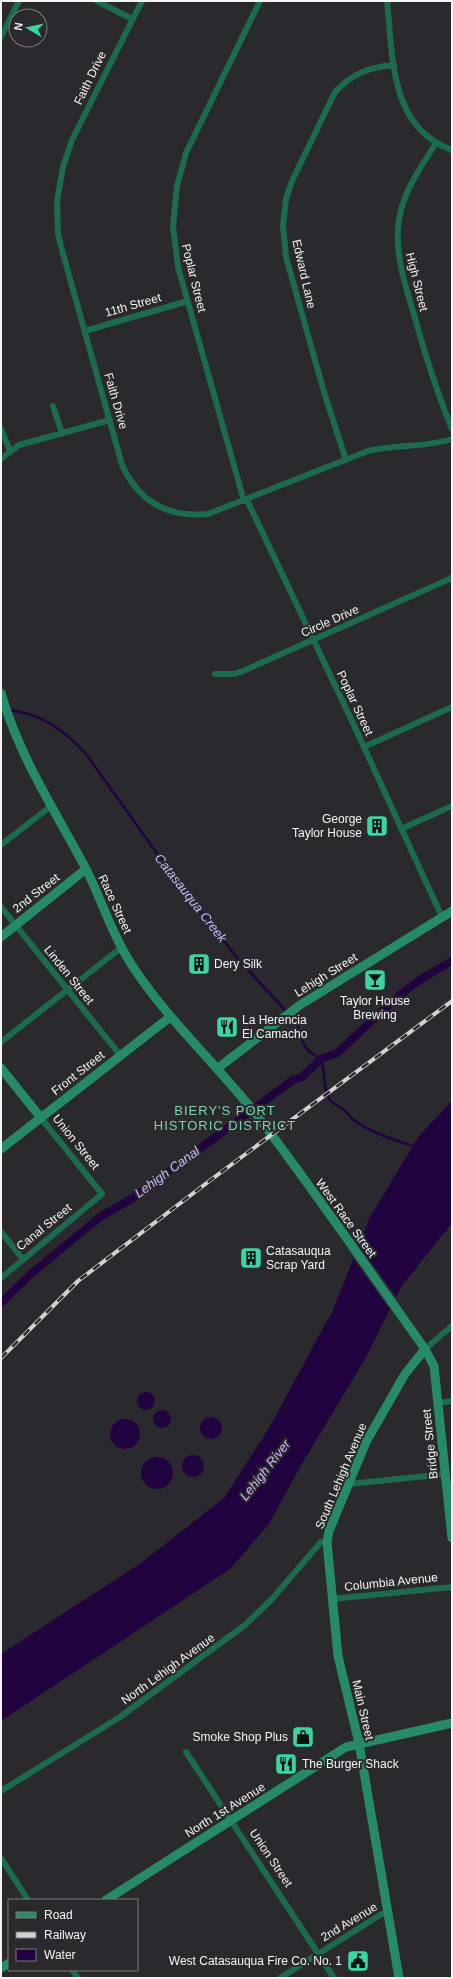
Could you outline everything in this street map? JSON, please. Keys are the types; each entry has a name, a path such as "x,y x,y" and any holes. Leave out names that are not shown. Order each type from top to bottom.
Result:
{"main road":[{"name":"Race Street","path":"2,696 11,723 31,772 86,869 122,947 134,969 170,1017 218,1068 246,1102"},
{"name":"2nd Street","path":"1,937 86,869"},
{"name":"Lehigh Street","path":"218,1068 292,1010 452,911"},
{"name":"Front Street","path":"1,1149 170,1017"},
{"name":"Union Street","path":"1,1068 41,1118"},
{"name":"West Race Street","path":"246,1102 337,1225 425,1349"},
{"name":"Bridge Street","path":"425,1349 434,1366 452,1538"},
{"name":"South Lehigh Avenue","path":"328,1542 329,1531 364,1446 405,1374 425,1349"},
{"name":"Main Street","path":"328,1542 338,1656 359,1743 389,1911 399,1978"},
{"name":"North 1st Avenue","path":"108,1899 346,1747 452,1723"}],"street":[{"path":"1,37 18,1"},
{"path":"97,1 132,19"},
{"name":"Faith Drive","path":"142,1 72,140 62,167 57,206 58,234 122,465 128,477 143,496 152,502 174,512 195,515 219,511 346,460 381,448 428,445 452,439"},
{"name":"Poplar Street","path":"260,1 189,147 177,186 174,212 174,247 188,301 246,500 314,640 442,917"},
{"path":"387,1 396,84 404,107 420,129 436,143 452,150"},
{"name":"Edward Lane","path":"346,460 324,392 286,257 283,226 284,212 292,181 335,92 357,73 379,66 394,65"},
{"name":"High Street","path":"436,143 414,179 403,202 399,218 397,247 400,267 423,350 436,390 452,429"},
{"name":"11th Street","path":"84,331 188,301"},
{"path":"54,406 62,433"},
{"path":"1,459 19,445 110,420"},
{"path":"1,429 10,451"},
{"name":"Circle Drive","path":"215,674 234,674 243,671 452,578"},
{"path":"364,747 452,708"},
{"path":"1,845 51,806"},
{"path":"401,829 452,806"},
{"name":"Linden Street","path":"1,907 120,1055"},
{"path":"1,1042 122,947"},
{"name":"Union Street","path":"41,1118 102,1194"},
{"name":"Canal Street","path":"1,1278 102,1194"},
{"path":"1,1232 23,1259"},
{"name":"South Lehigh Avenue","path":"425,1349 452,1326"},
{"path":"438,1403 452,1401"},
{"path":"349,1484 446,1474"},
{"name":"North Lehigh Avenue","path":"1,1791 120,1717 245,1625 272,1599 321,1542 328,1542"},
{"name":"Columbia Avenue","path":"332,1599 452,1587"},
{"name":"Union Street","path":"186,1752 334,1978"},
{"path":"1,1858 27,1899"},
{"name":"2nd Avenue","path":"280,1978 380,1915 389,1911"}],"water":[{"name":"Lehigh River","path":"452,1101 452,1223 401,1287 364,1361 300,1467 269,1524 230,1569 1,1721 1,1654 141,1563 224,1498 269,1428 333,1310 370,1217 419,1136"},
{"path":"146,1392 152,1395 155,1401 152,1407 146,1410 140,1407 137,1401 140,1395"},
{"path":"158,1410 166,1410 171,1415 169,1426 166,1428 158,1428 153,1423 153,1415"},
{"path":"211,1417 219,1420 222,1428 219,1436 211,1439 203,1436 200,1428 203,1420"},
{"path":"125,1419 136,1423 140,1434 136,1445 125,1449 114,1445 110,1434 114,1423"},
{"path":"193,1455 201,1458 204,1466 201,1474 193,1477 185,1474 182,1466 185,1458"},
{"path":"154,1457 160,1457 170,1464 173,1473 172,1479 166,1486 160,1489 154,1489 144,1482 141,1476 141,1470 148,1460"}],"pier":[{"path":"357,1243 397,1298 391,1311 352,1257"}],"waterway":[{"name":"Catasauqua Creek","path":"9,710 32,715 52,724 70,738 86,754 176,880 238,959 296,1022 306,1047 309,1051 321,1059 326,1090 330,1100 366,1128 413,1146"},
{"name":"Lehigh Canal","path":"1,1303 32,1273 100,1217 133,1198 293,1080 302,1077 321,1059 337,1053 401,994 421,979 452,961"}],"railway":[{"path":"1,1358 78,1281 212,1179 452,1001"}],"place":[{"name":"George Taylor House","path":"377,826"},
{"name":"Dery Silk","path":"199,964"},
{"name":"Taylor House Brewing","path":"375,980"},
{"name":"La Herencia El Camacho","path":"227,1027"},
{"name":"Catasauqua Scrap Yard","path":"251,1258"},
{"name":"Smoke Shop Plus","path":"303,1737"},
{"name":"The Burger Shack","path":"286,1764"},
{"name":"West Catasauqua Fire Co. No. 1","path":"358,1961"}],"district":[{"name":"BIERY'S PORT HISTORIC DISTRICT","path":"225,1118"}]}
